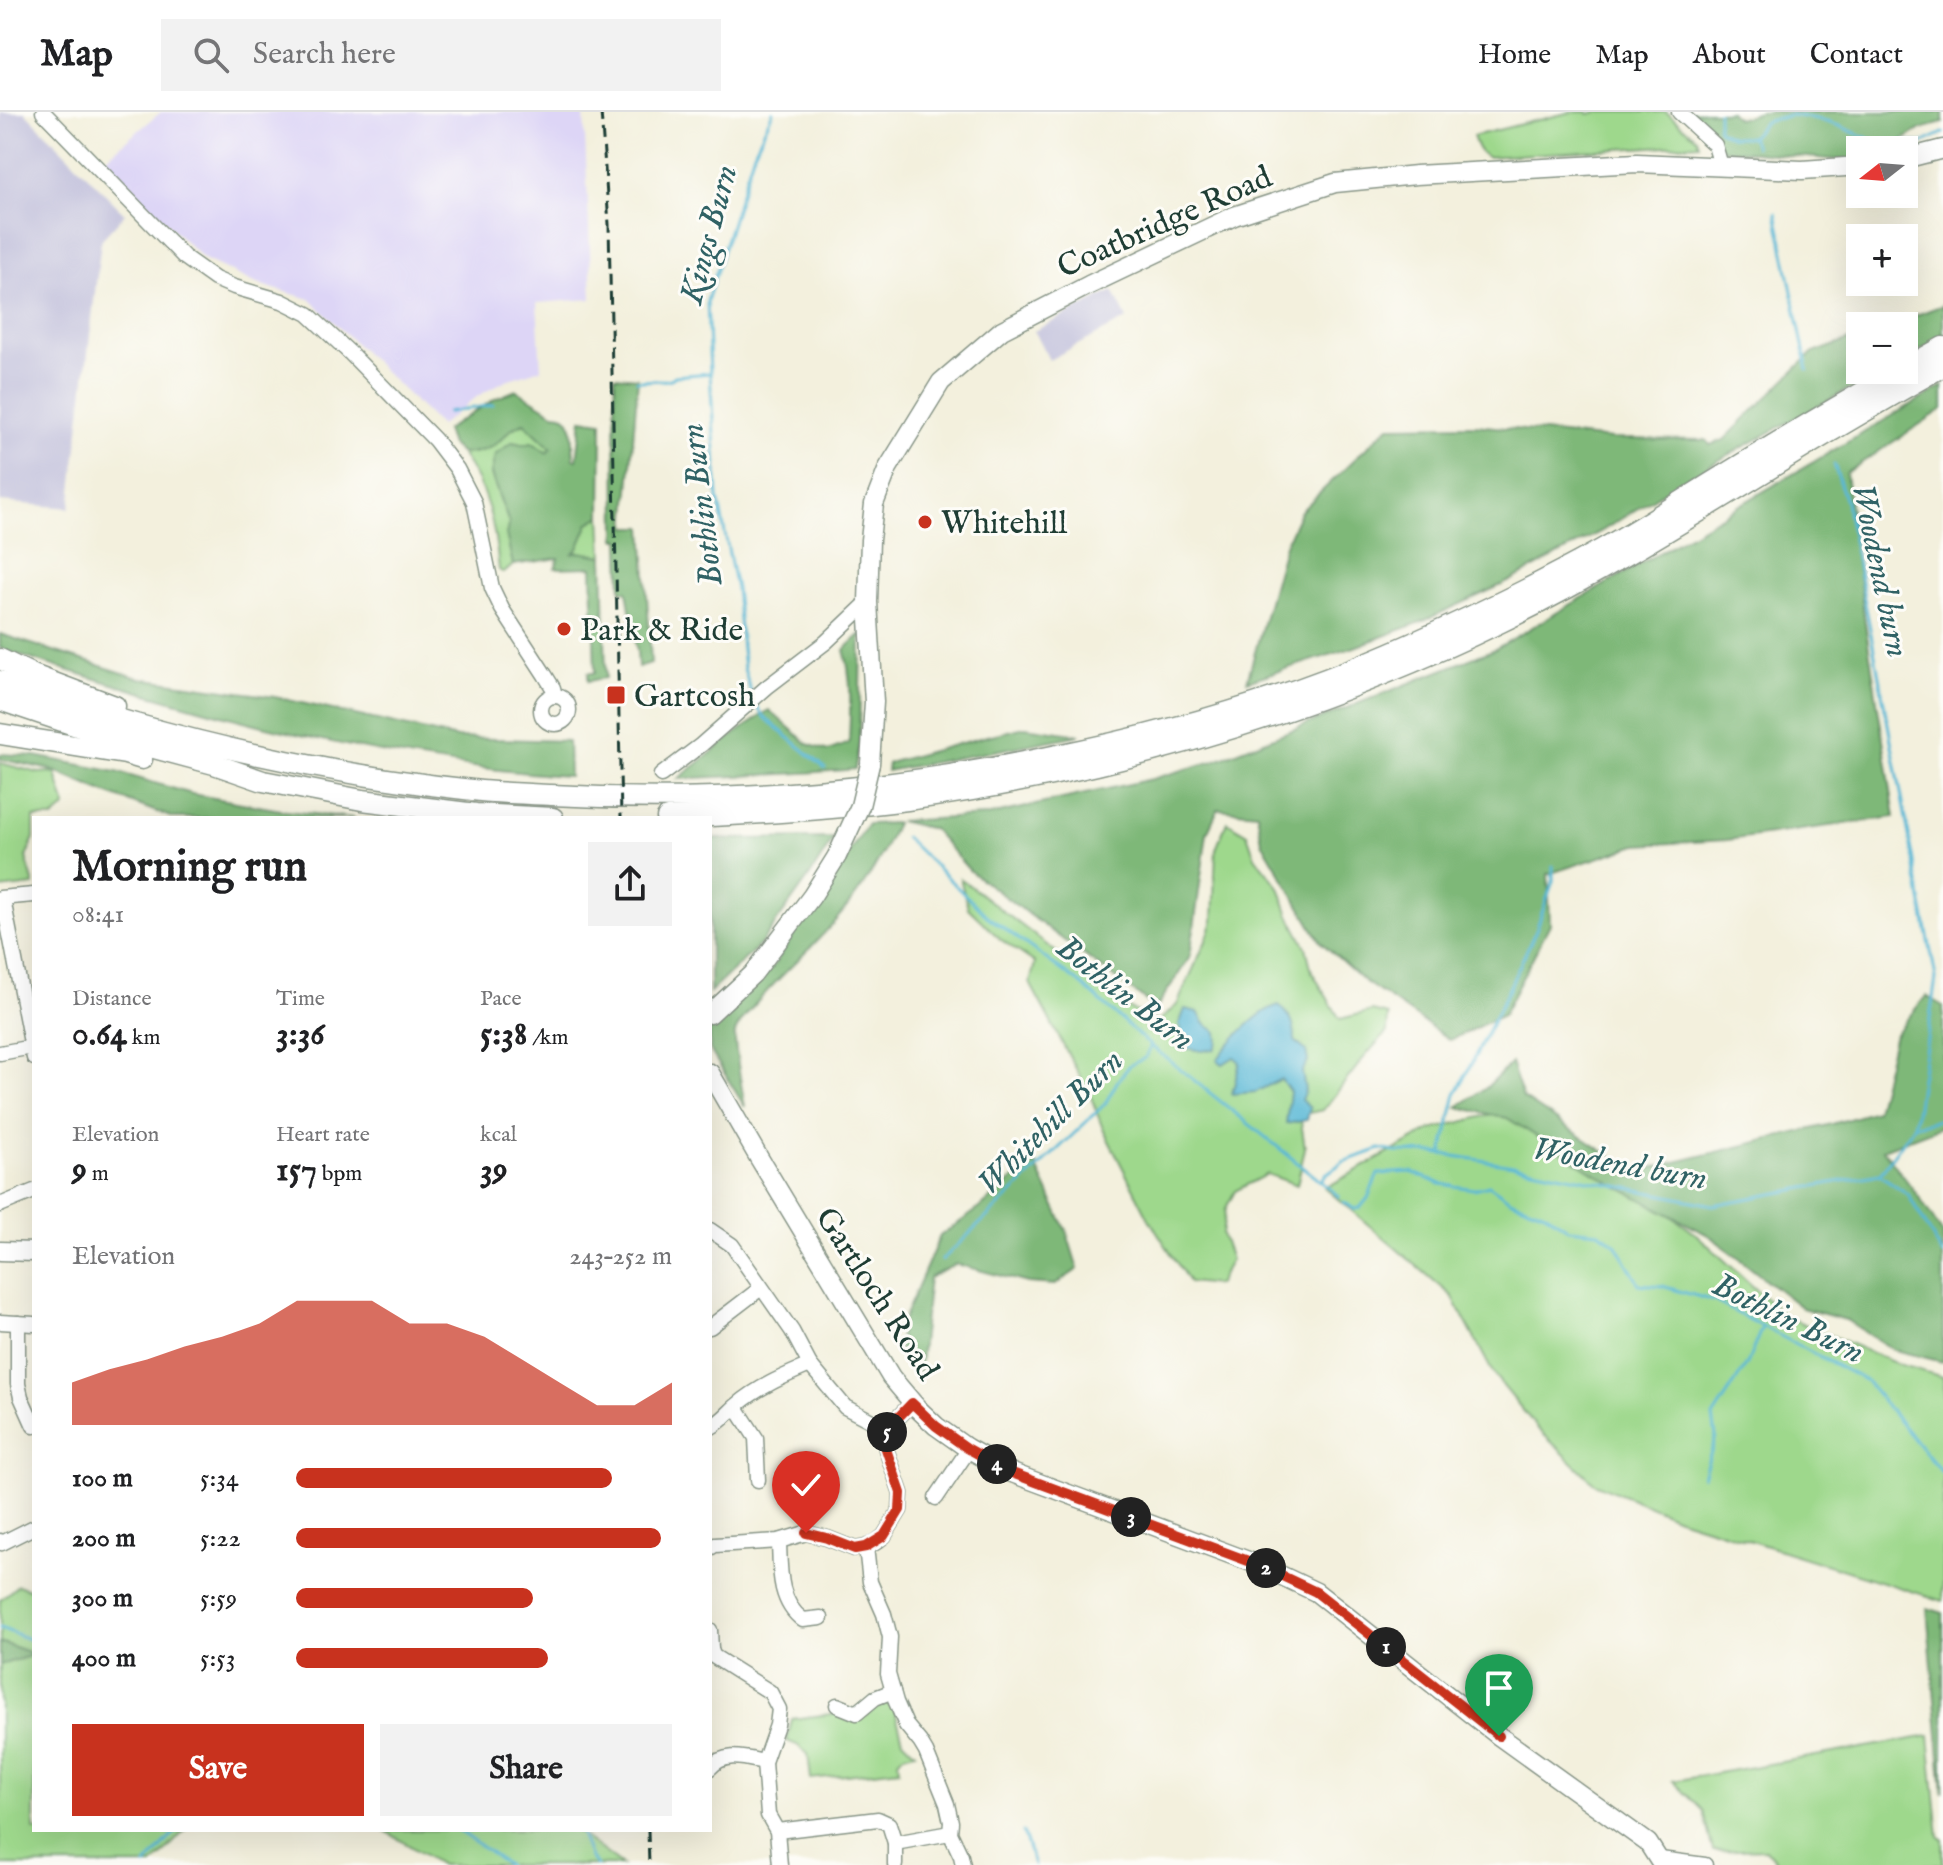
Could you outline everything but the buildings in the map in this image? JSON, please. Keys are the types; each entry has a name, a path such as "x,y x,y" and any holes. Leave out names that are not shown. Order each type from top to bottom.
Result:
{"highway":[{"path":"1918,361 1943,347"},
{"path":"702,816 809,810 981,788 1102,764 1175,745 1320,698 1391,671 1501,622 1608,566 1943,366"},
{"path":"0,681 110,718 198,742 303,765 484,791 600,798 719,798 905,783 979,772 1171,729 1244,707 1386,655 1494,606 1600,550 1876,384"},
{"path":"0,659 33,675 130,711 216,736 416,783"},
{"path":"0,700 98,733 214,764 263,781 362,800"},
{"path":"0,734 125,754 202,775 321,797 514,816"}],"main road":[{"path":"1918,155 1943,149"},
{"name":"Coatbridge Road","path":"712,1012 753,974 812,896 837,856 860,806 870,764 874,702 868,602 874,504 888,468 941,382 1002,330 1234,216 1335,183 1416,175 1637,163 1802,170 1846,167"},
{"name":"Gartloch Road","path":"712,1076 891,1377 936,1426 1012,1473 1259,1565 1316,1592 1499,1736 1648,1843 1666,1862"},
{"path":"0,1251 32,1252"}],"street":[{"path":"43,112 184,257 224,283 282,301 308,314 435,440 457,469 474,502 492,588 555,696"},
{"path":"1679,112 1715,145 1721,166"},
{"path":"661,775 826,642 868,602"},
{"path":"32,895 2,898 32,1048"},
{"path":"0,1053 32,1053"},
{"path":"0,1205 32,1192"},
{"path":"712,1231 732,1245 792,1331 810,1365 845,1407 887,1429"},
{"path":"712,1325 761,1288"},
{"path":"0,1322 32,1324"},
{"path":"18,1323 18,1384 32,1422"},
{"path":"712,1426 725,1420 736,1407 777,1378 810,1365"},
{"path":"712,1547 779,1541 806,1533 855,1549 866,1547 884,1536 900,1510 901,1493 886,1449 887,1429 912,1403"},
{"path":"736,1407 756,1438 758,1480"},
{"path":"936,1498 969,1449"},
{"path":"0,1541 2,1543 32,1528"},
{"path":"779,1541 781,1582 785,1596 796,1615 803,1620 821,1618"},
{"path":"866,1547 870,1582 890,1637 888,1674 893,1691 906,1725 926,1752 947,1804 950,1833 963,1865"},
{"path":"712,1652 770,1692 779,1709 777,1725 764,1762 768,1815 777,1831 780,1865"},
{"path":"837,1705 857,1713 875,1698 893,1691"},
{"path":"712,1766 720,1758 730,1757 764,1762"},
{"path":"777,1831 878,1819 889,1824 895,1843 895,1865"},
{"path":"895,1843 950,1833"},
{"name":"Gartloch Road","path":"1666,1862 1705,1865"}],"shaded area":[{"path":"0,112 25,112 125,214 101,240 70,508 0,502"},
{"path":"161,112 584,112 592,299 537,303 541,369 506,380 478,396 440,426 310,299 257,284 204,259 102,161"},
{"path":"1113,291 1127,319 1049,360 1034,331"}],"green space":[{"path":"1571,112 1666,112 1697,138 1699,144 1487,157 1479,151 1473,136"},
{"path":"1688,112 1730,112 1737,119 1760,112 1943,112 1943,123 1921,129 1910,136 1846,136 1846,161 1722,149"},
{"path":"1943,305 1943,338 1918,351 1918,314"},
{"path":"1846,341 1846,384 1858,384 1679,482 1602,531 1508,582 1421,622 1352,648 1247,681 1284,547 1300,512 1389,426 1475,425 1611,439 1706,440 1710,445 1724,440 1811,354"},
{"path":"615,376 638,378 626,527 643,527 651,663 638,667 627,591 621,591 620,539 616,539"},
{"path":"1943,386 1943,409 1846,473 1895,817 1727,840 1637,845 1548,874 1550,924 1503,1015 1450,1040 1364,981 1321,942 1262,842 1257,813 1218,809 1207,833 1190,957 1156,1008 970,871 933,829 899,821 986,816 1152,779 1214,761 1495,649"},
{"path":"516,390 568,419 572,427 574,459 577,459 582,419 602,422 601,516 589,523 578,549 572,554 579,552 603,556 606,678 588,681 588,673 595,673 592,567 555,568 559,558 513,565 506,534 509,523 491,474 495,455 512,442 533,443 547,453 551,448 524,423 490,448 461,454 451,445 446,430 495,399"},
{"path":"525,423 551,448 547,453 533,443 512,442 491,475 509,523 513,565 504,573 499,570 484,495 461,454 490,448"},
{"path":"601,516 603,556 588,553 569,556 589,523"},
{"path":"0,634 139,678 275,697 457,738 568,741 569,776 425,760 284,731 6,651 0,648"},
{"path":"861,634 859,743 855,769 678,779 769,710 808,744 828,751 849,743 850,684 844,650"},
{"path":"1025,727 1080,735 887,771 888,763"},
{"path":"0,754 35,756 117,772 192,794 286,811 335,816 168,816 51,770 0,759"},
{"path":"0,763 56,774 66,807 55,816 32,816 32,843 26,857 32,885 0,889"},
{"path":"1227,822 1247,834 1255,857 1279,887 1306,947 1312,972 1340,1019 1372,1011 1388,1015 1387,1032 1323,1110 1300,1115 1305,1148 1297,1185 1267,1174 1235,1191 1226,1208 1222,1234 1231,1260 1217,1285 1189,1282 1149,1219 1103,1129 1091,1097 1030,983 1035,963 1000,939 968,908 960,878 1130,1009 1159,1021 1177,1005 1213,921 1216,849"},
{"path":"896,823 871,873 850,903 758,1001 735,1033 745,1107 712,1053 712,1023 769,972 868,824"},
{"path":"834,838 760,945 712,990 712,839"},
{"path":"1926,996 1943,1006 1943,1126 1883,1149 1943,1234 1943,1362 1894,1350 1846,1320 1802,1308 1710,1236 1614,1185 1507,1118 1457,1107 1486,1088 1511,1063 1523,1098 1635,1172 1876,1111 1895,1034"},
{"path":"1508,1110 1570,1142 1696,1234 1785,1316 1895,1363 1943,1377 1943,1601 1678,1518 1594,1483 1539,1430 1494,1375 1452,1296 1325,1188 1431,1130"},
{"path":"1034,1161 1066,1230 1078,1269 1055,1285 1028,1283 956,1264 929,1278 919,1372 898,1347 903,1320 940,1236 980,1208"},
{"path":"18,1585 32,1590 32,1832 183,1832 153,1865 0,1865 0,1600"},
{"path":"1927,1608 1943,1613 1943,1793"},
{"path":"0,1644 32,1653 32,1656 0,1665"},
{"path":"892,1701 903,1740 915,1752 903,1755 898,1761 899,1769 811,1779 808,1754 787,1741 792,1719 839,1713 866,1715 881,1702"},
{"path":"1929,1736 1939,1836 1943,1840 1943,1865 1779,1865 1766,1849 1713,1851 1703,1811 1673,1781"},
{"path":"387,1832 578,1832 622,1865 441,1865"}],"water":[{"path":"1279,1005 1292,1021 1295,1041 1306,1051 1308,1061 1302,1072 1305,1090 1301,1100 1310,1108 1307,1120 1286,1124 1290,1092 1281,1079 1256,1092 1232,1094 1240,1062 1234,1057 1223,1064 1217,1060 1245,1028 1262,1013"},
{"path":"1185,1009 1198,1012 1205,1024 1217,1032 1215,1049 1202,1051 1185,1048 1179,1025"}],"waterway":[{"name":"Kings Burn","path":"710,373 707,301 754,152 773,112"},
{"name":"Woodend burn","path":"1718,112 1718,130 1733,137 1751,137 1755,147"},
{"path":"1751,137 1765,122 1791,115 1817,119 1874,141 1922,143 1943,133"},
{"name":"Woodend burn","path":"1776,213 1808,370"},
{"name":"Bothlin Burn","path":"637,381 670,380 675,376 710,373 718,498 736,589 744,668 752,696"},
{"name":"Bothlin Burn","path":"448,412 493,405"},
{"name":"Woodend burn","path":"1321,1181 1343,1162 1380,1149 1434,1153 1513,1165 1713,1205 1880,1174 1914,1126 1936,978 1846,502 1834,464"},
{"name":"Bothlin Burn","path":"755,703 764,717 825,768"},
{"name":"Bothlin Burn","path":"905,837 987,916 1082,985 1151,1046 1339,1197"},
{"path":"1442,1154 1456,1094 1536,930 1553,881 1553,866"},
{"name":"Whitehill Burn","path":"942,1260 1105,1104 1130,1065 1145,1058 1151,1046"},
{"path":"1915,1125 1943,1119"},
{"name":"Bothlin Burn","path":"1344,1202 1354,1209 1360,1208 1378,1174 1411,1172 1441,1184 1474,1189 1489,1185 1510,1200 1545,1213 1569,1229 1599,1232 1616,1244 1639,1284 1662,1286 1714,1301 1866,1381 1943,1474"},
{"path":"1880,1175 1908,1194 1943,1255"},
{"path":"1703,1476 1716,1437 1713,1417 1747,1364 1762,1327"},
{"path":"0,1628 32,1640"},
{"path":"146,1865 175,1832"},
{"path":"461,1832 507,1865"},
{"path":"582,1832 590,1858 597,1865"},
{"path":"1023,1832 1034,1865"}],"railway":[{"path":"601,112 609,224 621,816"},
{"path":"648,1832 649,1865"}],"place":[{"name":"Whitehill","path":"925,522"},
{"name":"Park & Ride","path":"564,629"},
{"name":"Gartcosh","path":"616,695"}],"route":[{"path":"806,1533 855,1549 875,1543 884,1536 900,1510 901,1493 886,1449 887,1429 912,1403 936,1426 967,1448 1012,1473 1259,1565 1316,1592 1499,1736"}]}
